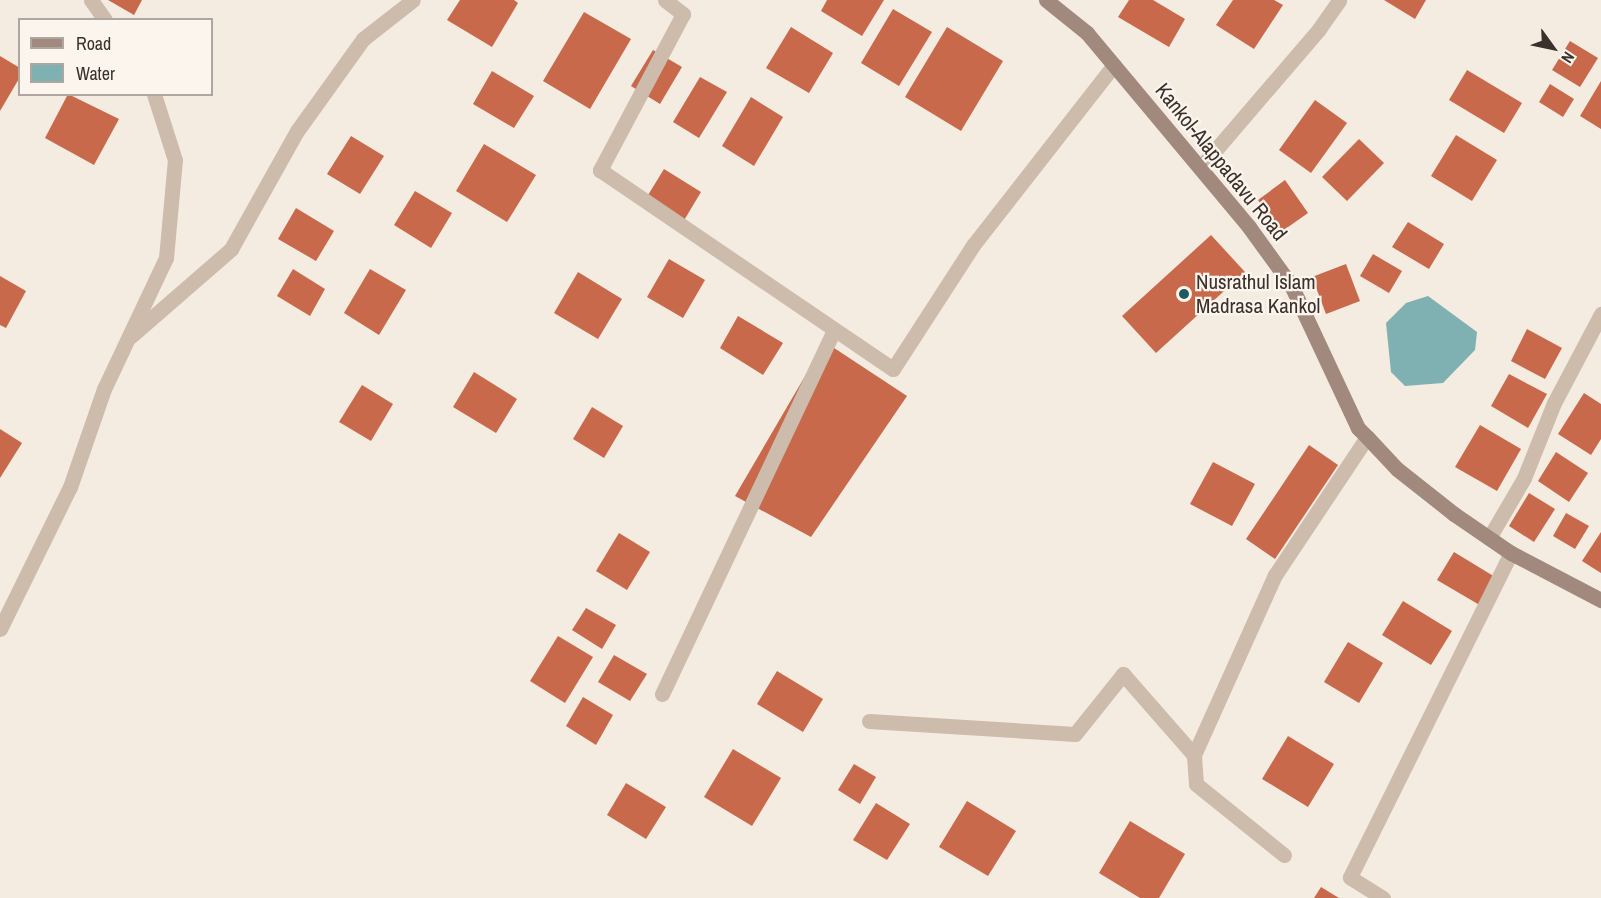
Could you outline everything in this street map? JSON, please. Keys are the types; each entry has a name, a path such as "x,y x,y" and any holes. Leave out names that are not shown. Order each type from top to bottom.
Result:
{"main road":[{"name":"Kankol-Alappadavu Road","path":"1046,0 1087,33 1200,168 1291,285 1358,428 1397,469 1489,538 1511,553 1601,600"}],"street":[{"path":"91,0 104,18"},
{"path":"127,340 231,249 303,122 363,39 413,0"},
{"path":"665,0 683,14 600,170 893,369 974,244 1114,65"},
{"path":"1200,168 1319,29 1339,0"},
{"path":"0,629 70,487 104,389 166,258 175,160 155,96"},
{"path":"1489,538 1524,478 1554,403 1601,314"},
{"path":"662,694 834,330"},
{"path":"1284,855 1196,784 1194,756 1275,575 1367,437"},
{"path":"1383,898 1350,877 1511,553"},
{"path":"869,721 1075,734 1123,674 1194,756"}],"water":[{"path":"1428,296 1477,332 1475,350 1443,383 1405,386 1391,372 1386,323 1406,303"}],"building":[{"path":"108,0 142,0 134,15"},
{"path":"460,0 514,0 518,3 492,47 447,20"},
{"path":"827,0 884,0 862,36 821,11"},
{"path":"1129,0 1153,0 1185,19 1169,47 1118,17"},
{"path":"1233,0 1274,0 1283,5 1254,49 1216,25"},
{"path":"1384,0 1426,0 1415,19"},
{"path":"893,9 932,32 899,86 861,63"},
{"path":"584,12 631,39 590,109 543,81"},
{"path":"791,27 833,53 809,93 766,68"},
{"path":"947,27 1003,61 961,131 905,97"},
{"path":"1570,41 1598,58 1580,87 1552,70"},
{"path":"653,50 682,67 660,104 631,86"},
{"path":"0,56 18,67 18,80 0,111"},
{"path":"1467,70 1522,103 1504,133 1449,100"},
{"path":"492,71 534,96 514,128 473,104"},
{"path":"700,77 727,92 699,138 673,122"},
{"path":"1601,81 1601,129 1580,116"},
{"path":"1550,84 1574,99 1563,117 1539,102"},
{"path":"67,96 72,96 119,119 94,165 45,138"},
{"path":"751,97 783,117 754,166 722,146"},
{"path":"1315,100 1347,123 1311,173 1279,150"},
{"path":"1456,135 1497,160 1472,201 1431,176"},
{"path":"351,136 384,156 360,194 327,174"},
{"path":"1359,139 1384,163 1347,201 1322,177"},
{"path":"484,144 536,175 507,222 456,191"},
{"path":"664,169 701,192 683,222 645,200"},
{"path":"1285,180 1308,213 1281,232 1258,200"},
{"path":"415,191 452,213 431,248 394,225"},
{"path":"296,208 334,231 316,261 278,239"},
{"path":"1408,222 1444,244 1429,269 1392,247"},
{"name":"Nusrathul Islam Madrasa Kankol","path":"1211,235 1245,272 1156,353 1122,316"},
{"path":"1373,254 1402,271 1389,293 1360,276"},
{"path":"669,259 705,280 683,318 647,297"},
{"path":"1346,264 1360,301 1326,314 1312,277"},
{"path":"293,269 325,289 310,316 277,296"},
{"path":"370,269 406,290 379,335 344,313"},
{"path":"578,272 622,299 598,339 554,313"},
{"path":"0,276 26,291 6,328 0,325"},
{"path":"738,316 783,343 763,375 720,348"},
{"path":"1527,329 1562,348 1545,379 1511,361"},
{"path":"825,342 907,396 811,537 735,496"},
{"path":"474,372 517,399 496,433 453,407"},
{"path":"1509,374 1547,394 1528,428 1491,406"},
{"path":"362,385 393,404 371,441 339,422"},
{"path":"1584,393 1601,404 1601,439 1591,455 1558,434"},
{"path":"592,407 623,426 604,458 573,439"},
{"path":"1480,425 1521,449 1497,491 1455,467"},
{"path":"0,429 22,443 0,478"},
{"path":"1309,445 1338,465 1275,559 1246,539"},
{"path":"1556,452 1588,473 1569,502 1538,481"},
{"path":"1213,462 1255,484 1232,526 1190,504"},
{"path":"1529,493 1555,509 1534,542 1509,526"},
{"path":"1566,513 1589,526 1575,549 1553,536"},
{"path":"1601,532 1601,573 1582,561"},
{"path":"619,533 650,552 627,590 596,571"},
{"path":"1454,552 1500,580 1483,607 1437,580"},
{"path":"1403,601 1452,631 1431,665 1382,635"},
{"path":"586,608 616,625 602,649 572,630"},
{"path":"558,636 593,657 565,703 530,681"},
{"path":"1348,642 1383,663 1359,703 1324,682"},
{"path":"614,655 647,674 630,701 598,682"},
{"path":"777,671 823,699 803,732 757,704"},
{"path":"583,697 613,715 596,745 566,726"},
{"path":"1288,736 1334,764 1308,807 1262,779"},
{"path":"733,749 781,778 752,826 704,797"},
{"path":"854,764 876,777 860,804 838,790"},
{"path":"626,783 666,807 646,839 607,815"},
{"path":"967,801 1016,831 988,876 939,847"},
{"path":"876,803 910,824 887,860 853,840"},
{"path":"1130,821 1185,854 1159,898 1140,898 1099,873"},
{"path":"1321,887 1339,898 1314,898"}],"place":[{"name":"Nusrathul Islam Madrasa Kankol","path":"1184,294"}]}
